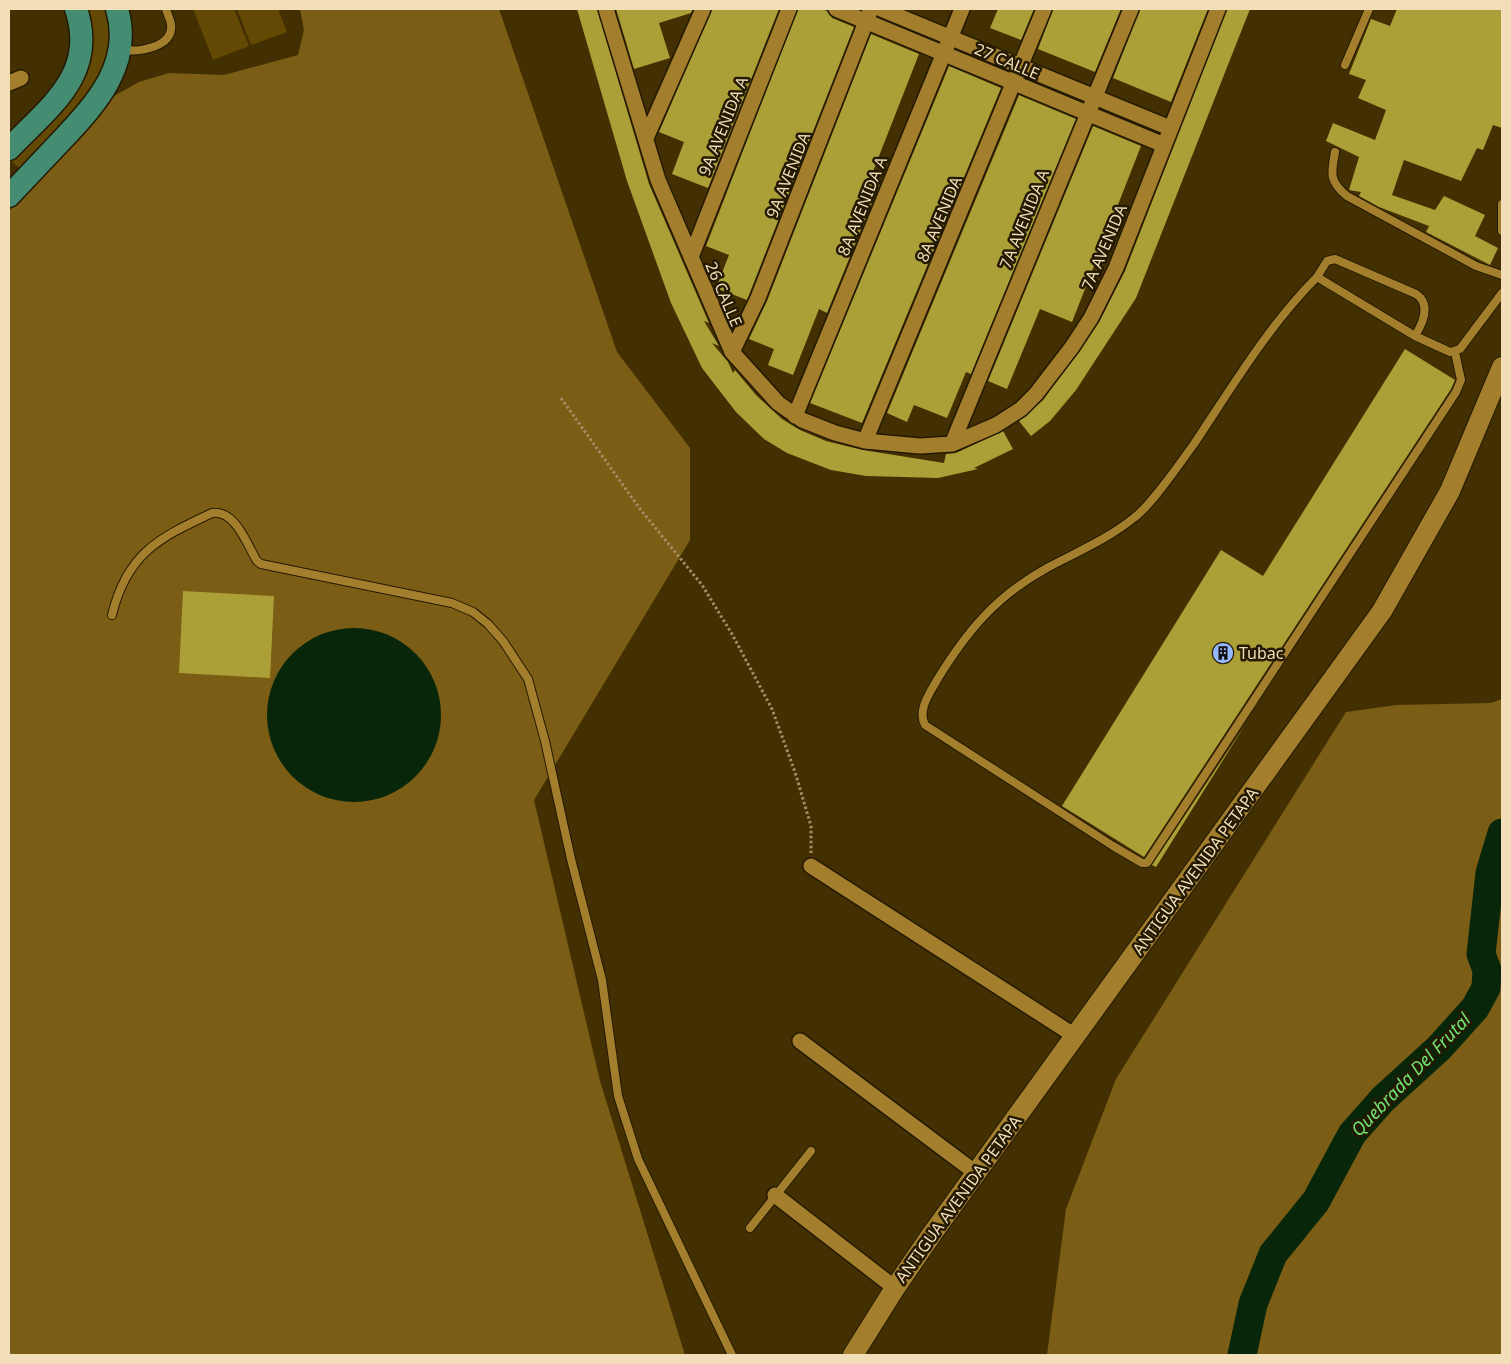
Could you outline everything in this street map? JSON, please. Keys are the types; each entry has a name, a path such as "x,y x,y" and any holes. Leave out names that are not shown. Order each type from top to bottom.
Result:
{"main road":[{"path":"9,149 64,91 76,72 82,42 76,9"},
{"path":"14,181 95,105 112,77 120,50 121,31 117,9"},
{"name":"ANTIGUA AVENIDA PETAPA","path":"853,1355 895,1288 976,1173 1382,611 1450,491 1502,367"}],"street":[{"name":"26 CALLE","path":"606,9 658,180 732,352 756,381 795,416 822,429 865,441 901,445 952,444"},
{"name":"9A AVENIDA A","path":"690,257 789,9"},
{"name":"27 CALLE","path":"836,9 869,15 944,53 1164,145"},
{"name":"27 CALLE","path":"881,9 1094,95 1170,128"},
{"name":"8A AVENIDA A","path":"795,416 962,9"},
{"name":"8A AVENIDA","path":"865,441 1044,9"},
{"name":"7A AVENIDA A","path":"952,444 1131,9"},
{"name":"7A AVENIDA","path":"952,444 996,425 1021,408 1036,394 1092,318 1116,268 1218,9"},
{"path":"646,138 699,13"},
{"name":"9A AVENIDA","path":"732,352 758,298 869,15"},
{"path":"811,866 1075,1036"},
{"path":"800,1041 976,1173"},
{"path":"775,1195 895,1288"}],"lane":[{"path":"120,50 140,51 160,43 170,32 171,24 166,9"},
{"path":"1345,65 1369,9"},
{"path":"1335,152 1331,173 1335,186 1347,196 1476,266 1502,275"},
{"path":"1502,204 1502,231"},
{"path":"1415,336 1424,315 1424,303 1416,294 1335,259 1326,261 1317,277 1302,292 1275,326 1179,466 1136,516 1096,543 1046,569 1012,590 983,615 953,655 930,692 921,712 925,724 1146,864 1456,392 1461,380 1455,352"},
{"path":"1317,277 1415,336 1445,351 1455,352 1460,349 1502,293"},
{"path":"112,614 121,586 145,550 168,534 212,513 220,513 225,515 238,529 257,561 261,564 452,603 480,618 504,641 528,679 545,741 571,859 602,980 618,1096 635,1150 732,1355"},
{"path":"750,1228 810,1151"}],"path":[{"path":"561,398 640,509 702,585 736,642 772,709 795,772 811,826 811,866"}],"shaded area":[{"path":"83,9 106,9 112,23 110,68 24,172 9,159 59,107"},
{"path":"193,9 234,9 249,46 213,60"},
{"path":"237,9 278,9 287,32 251,45"},
{"path":"300,9 499,9 617,352 690,448 690,540 534,800 600,1081 685,1355 9,1355 9,211 114,96 139,82 169,73 224,75 298,55 304,30"},
{"path":"345,628 363,628 395,638 416,653 431,674 441,706 441,724 431,756 416,777 395,792 379,798 363,802 345,802 313,792 292,777 277,756 271,740 267,724 267,706 277,674 292,653 313,638 329,632"},
{"path":"1502,699 1502,1355 1047,1355 1066,1209 1116,1079 1346,712 1397,705 1491,703"}],"building":[{"path":"577,9 597,9 649,184 709,323 704,321 719,346 712,343 728,362 733,373 735,370 756,395 782,419 800,430 826,441 863,450 944,463 946,454 956,453 1003,431 1013,449 974,468 978,469 938,478 866,476 831,470 787,453 764,439 736,412 702,368 671,303 627,181"},
{"path":"616,9 693,9 691,13 659,23 670,58 634,69"},
{"path":"712,9 779,9 708,188 672,174 684,142 659,132"},
{"path":"798,9 821,9 827,11 832,18 854,27 747,300 716,288 729,255 706,246"},
{"path":"998,9 1034,9 1021,40 990,28"},
{"path":"1053,9 1121,9 1095,72 1038,49"},
{"path":"1140,9 1208,9 1171,102 1113,78"},
{"path":"1227,9 1250,9 1136,298 1076,390 1050,421 1031,436 1019,421 1043,400 1099,322 1125,271"},
{"path":"1397,9 1502,9 1502,128 1493,125 1483,150 1477,148 1461,181 1404,160 1392,195 1435,210 1444,196 1485,215 1475,236 1498,248 1490,265 1426,232 1429,226 1379,207 1359,196 1361,192 1349,190 1359,157 1326,141 1333,123 1375,140 1386,110 1358,98 1366,80 1349,74 1371,19 1390,26"},
{"path":"871,34 919,54 870,179 880,183 827,313 819,309 793,375 768,365 774,349 749,339 767,301"},
{"path":"949,66 1001,88 862,423 810,403"},
{"path":"1019,95 1076,119 971,374 966,372 947,418 914,405 907,422 887,413"},
{"path":"1093,126 1141,146 1072,322 1040,309 1007,389 988,381"},
{"name":"Tubac","path":"1405,349 1455,380 1451,389 1144,857 1062,806 1221,550 1263,576"},
{"path":"183,591 274,596 270,678 179,673"},
{"path":"1245,725 1156,867 1152,865"}],"waterway":[{"name":"Quebrada Del Frutal","path":"1242,1355 1253,1304 1273,1254 1316,1201 1352,1134 1383,1099 1439,1048 1475,1008 1486,988 1487,970 1481,954 1490,873 1502,833"}],"place":[{"name":"Tubac","path":"1223,653"}]}
